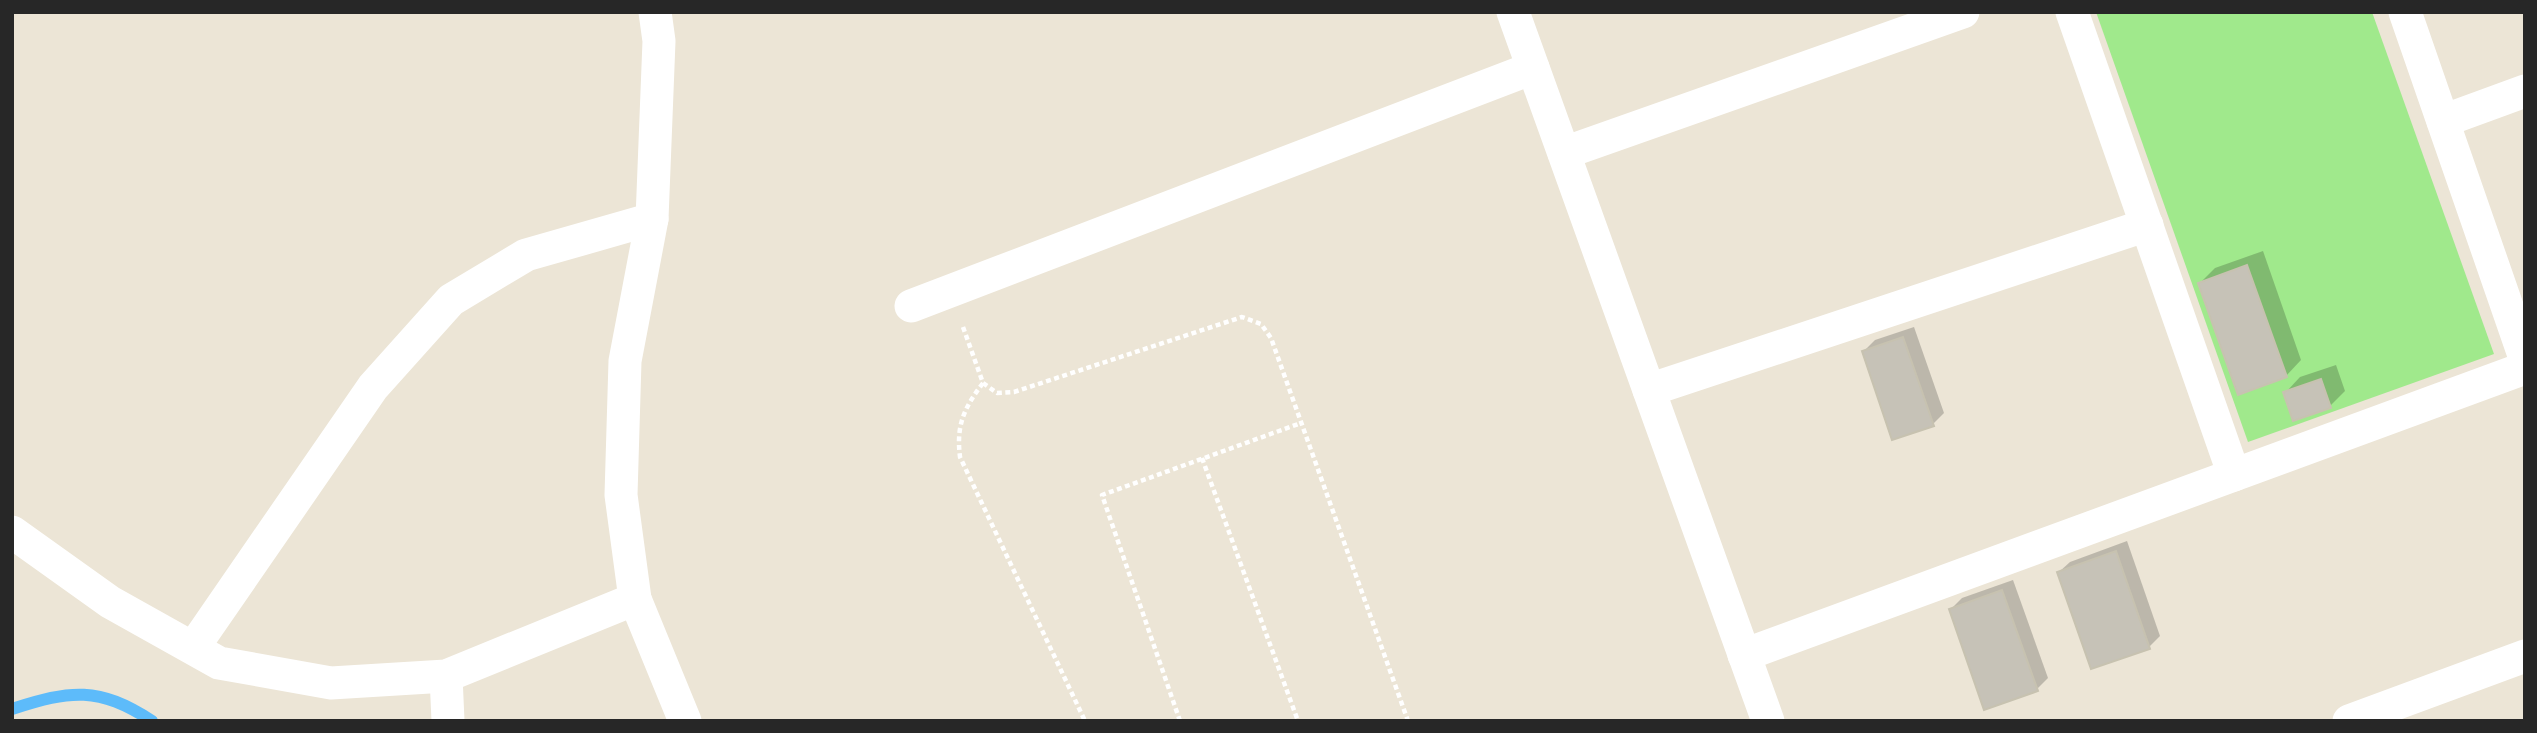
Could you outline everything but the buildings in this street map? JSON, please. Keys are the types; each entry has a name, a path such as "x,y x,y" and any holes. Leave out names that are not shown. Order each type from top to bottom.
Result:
{"street":[{"path":"655,12 659,41 652,219 625,361 621,495 635,599 685,721"},
{"path":"1513,12 1768,721"},
{"path":"1564,153 1962,12"},
{"path":"2072,12 2234,475"},
{"path":"2405,12 2525,358"},
{"path":"911,306 1533,68"},
{"path":"2443,121 2525,92"},
{"path":"194,648 373,387 451,300 526,255 652,219"},
{"path":"1649,390 2147,225"},
{"path":"1745,655 2525,368"},
{"path":"12,532 110,602 219,663 331,683 446,676 635,599"},
{"path":"2349,721 2525,656"},
{"path":"446,676 448,721"}],"path":[{"path":"950,290 984,383 997,393 1014,392 1242,317 1261,324 1271,338 1408,721"},
{"path":"984,383 967,404 958,436 960,457 1085,721"},
{"path":"1180,721 1101,495 1301,423"},
{"path":"1202,458 1298,721"}],"green space":[{"path":"2096,12 2372,12 2494,354 2248,442"}],"waterway":[{"path":"12,709 51,698 84,695 116,702 152,721"}]}
